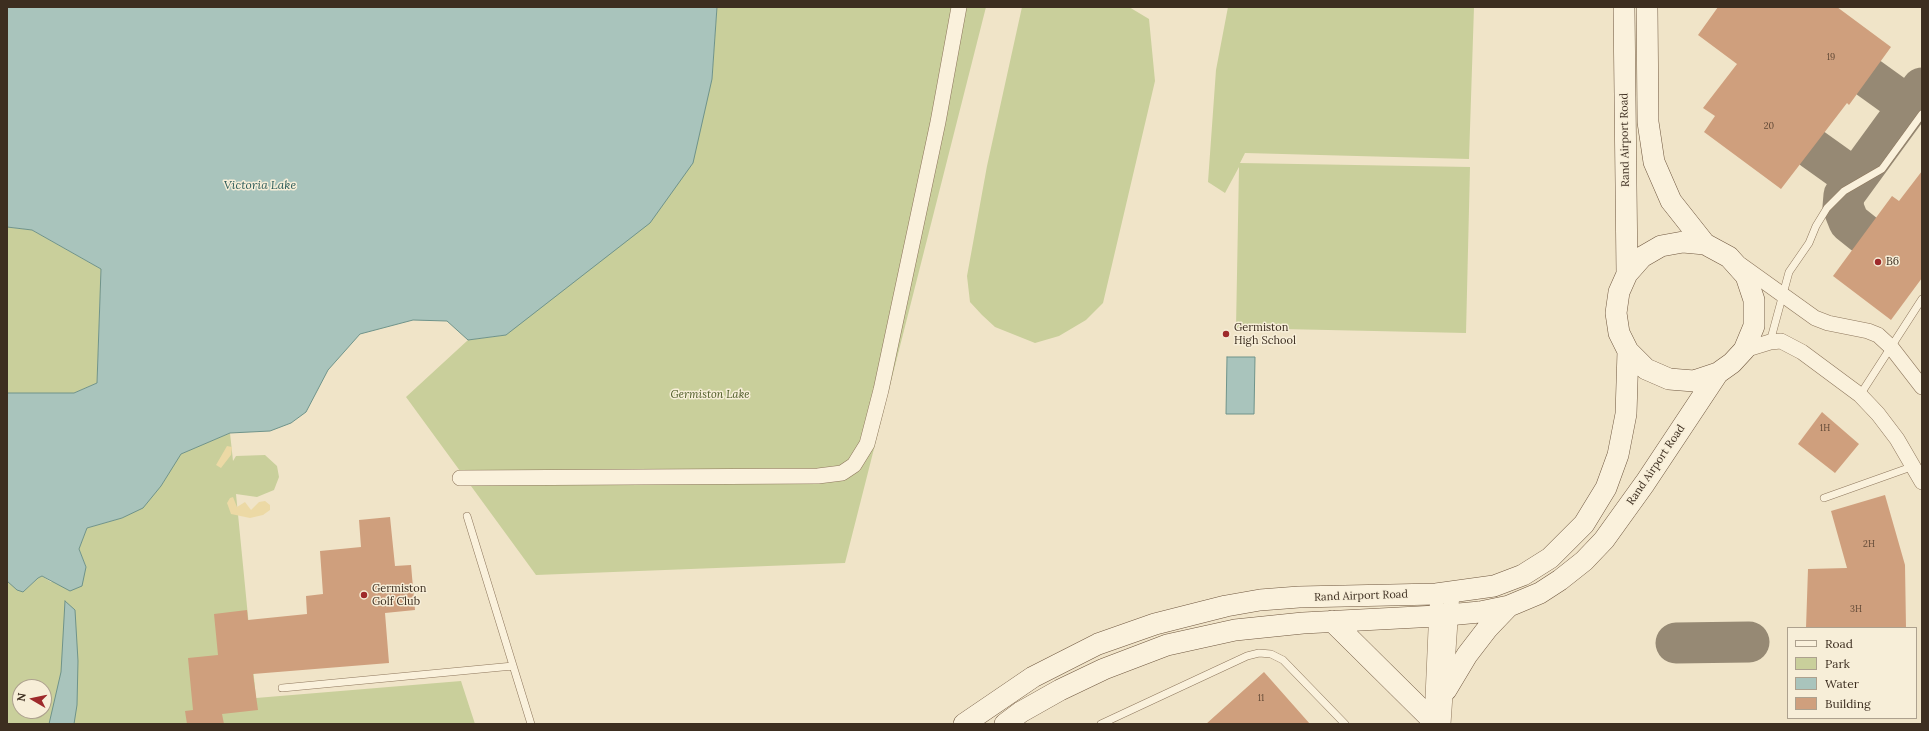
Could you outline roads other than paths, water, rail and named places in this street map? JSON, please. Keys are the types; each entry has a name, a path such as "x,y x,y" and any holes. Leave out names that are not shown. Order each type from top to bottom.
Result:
{"street":[{"path":"460,478 818,476 842,473 854,465 866,444 881,390 938,122 959,7"},
{"name":"Rand Airport Road","path":"1624,7 1627,274"},
{"name":"Rand Airport Road","path":"1647,7 1648,122 1654,162 1671,201 1705,244 1729,257 1746,276 1754,300 1754,326 1744,350 1732,363 1718,373 1694,381 1669,379 1646,369 1628,351 1620,333 1616,313 1619,292 1627,274 1642,257 1661,246 1683,242 1705,244"},
{"path":"1729,257 1815,318 1828,323 1868,331 1878,335 1891,347 1922,387"},
{"path":"1744,350 1770,342 1781,341 1789,344 1860,395 1885,422 1914,466 1922,482"},
{"name":"Rand Airport Road","path":"964,724 1033,677 1098,644 1155,624 1226,606 1260,600 1444,593 1494,586 1524,575 1550,558 1584,524 1606,488 1618,455 1626,414 1628,351"},
{"name":"Rand Airport Road","path":"1005,724 1021,712 1097,672 1167,644 1235,630 1332,621 1444,616 1509,606 1540,593 1560,580 1584,561 1604,540 1645,483 1718,373"},
{"path":"1444,593 1446,690"},
{"path":"1437,723 1446,690 1467,655 1487,629 1509,606"},
{"path":"1437,723 1444,616"},
{"path":"1332,621 1437,723"}],"lane":[{"path":"1770,342 1789,272 1809,243 1816,226 1827,208 1844,190 1876,174 1922,114"},
{"path":"1860,395 1922,299"},
{"path":"1824,498 1914,466"},
{"path":"467,516 531,724"},
{"path":"1101,724 1236,661 1259,653 1271,654 1283,660 1345,724"},
{"path":"282,688 513,666"}],"water":[{"name":"Victoria Lake","path":"7,7 717,7 712,79 693,163 650,223 506,335 468,340 447,321 413,320 360,334 328,370 306,412 291,423 270,431 230,433 181,454 161,486 143,508 122,518 87,528 79,549 86,567 82,586 70,591 42,576 23,592 17,590 7,581 7,393 74,393 97,383 101,269 32,230 7,227"},
{"path":"1227,357 1255,357 1254,414 1226,414"},
{"path":"65,601 75,610 78,661 77,705 74,724 49,724 50,719 52,719 52,711 61,672"}],"place":[{"name":"B6","path":"1878,262"},
{"name":"Germiston High School","path":"1226,334"},
{"name":"Germiston Golf Club","path":"364,595"}],"park label":[{"name":"Germiston Lake","path":"710,395"}]}
